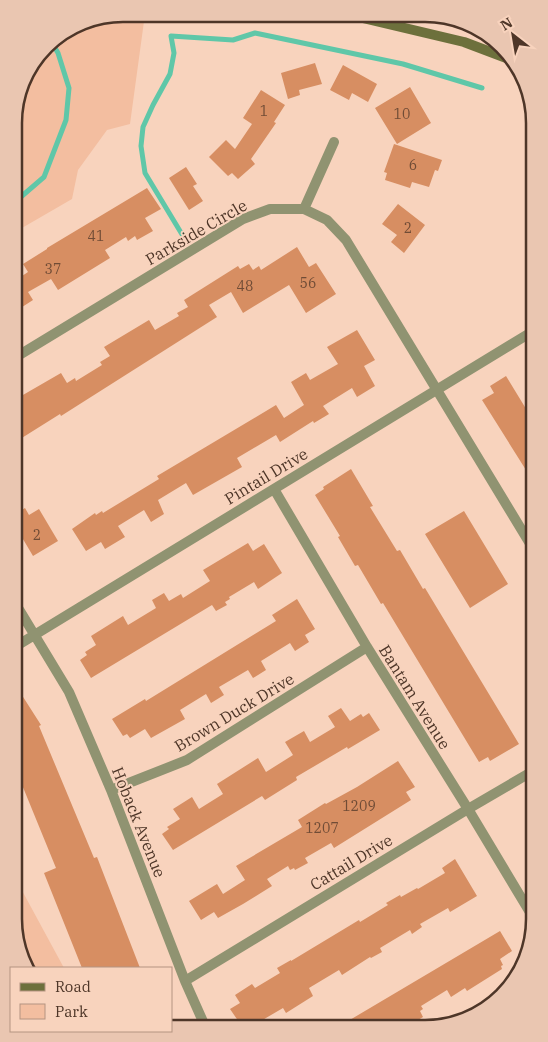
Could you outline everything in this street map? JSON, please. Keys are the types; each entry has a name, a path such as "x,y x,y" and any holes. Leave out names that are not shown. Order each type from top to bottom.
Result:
{"main road":[{"path":"380,22 464,42 488,51"}],"street":[{"path":"304,209 334,142"},
{"name":"Parkside Circle","path":"22,353 243,219 270,208 304,209 327,220 346,240 525,536"},
{"name":"Pintail Drive","path":"22,643 526,336"},
{"name":"Bantam Avenue","path":"274,489 367,647 525,904"},
{"path":"22,613 35,635"},
{"name":"Hoback Avenue","path":"35,635 69,692 111,790 185,981 202,1020"},
{"name":"Brown Duck Drive","path":"111,790 187,760 367,647"},
{"name":"Cattail Drive","path":"185,981 525,776"}],"green space":[{"path":"144,23 130,124 107,130 78,170 72,199 22,228 22,123 24,103 30,85 47,57 73,36 103,24"},
{"path":"22,891 63,967 35,967 24,939"}],"building":[{"path":"315,63 322,84 299,90 300,95 288,99 281,73"},
{"path":"343,65 377,84 368,102 352,93 349,100 330,90"},
{"path":"410,87 431,123 397,144 375,108"},
{"path":"261,90 285,105 274,122 276,123 251,159 255,164 238,179 232,173 228,176 209,157 226,140 235,149 252,124 243,118"},
{"path":"394,144 442,160 438,171 435,170 429,187 412,182 410,188 385,180 387,173 384,172"},
{"path":"186,167 197,184 193,186 203,201 189,210 169,178"},
{"path":"147,188 161,209 145,218 153,231 137,240 135,236 128,241 126,237 105,250 110,258 58,290 51,279 28,292 33,300 22,307 22,276 28,272 23,264"},
{"path":"398,204 425,225 404,253 391,242 397,235 382,224"},
{"path":"297,247 309,267 316,263 336,294 306,313 289,285 243,313 231,292 209,305 217,317 61,416 60,414 22,438 22,396 61,373 67,383 75,378 76,381 102,365 100,362 110,356 104,347 149,320 155,330 179,316 177,313 188,307 184,300 238,266 240,269 249,264 253,270 259,266 261,270"},
{"path":"357,330 375,360 364,366 375,386 357,397 352,388 323,406 329,414 314,423 313,421 280,442 276,435 237,458 242,467 193,495 186,483 158,500 164,514 151,522 144,510 118,526 125,537 105,549 101,542 86,551 72,529 95,513 96,515 102,511 103,513 159,479 157,476 276,405 284,418 304,405 291,382 306,373 310,380 338,364 327,347"},
{"path":"506,376 526,408 526,469 482,400 494,393 490,386"},
{"path":"351,469 373,506 370,507 397,551 400,550 423,589 425,588 519,744 490,761 488,757 479,762 383,603 381,604 358,565 355,566 338,537 340,536 315,495 324,489 323,487"},
{"path":"25,508 29,515 39,509 58,541 33,556 22,537 22,510"},
{"path":"464,511 508,584 470,608 425,534"},
{"path":"248,543 253,551 264,544 282,573 258,589 254,582 229,597 230,599 225,602 227,605 216,611 212,605 91,678 80,660 87,655 85,652 96,645 91,636 123,616 128,625 156,608 152,600 164,593 169,601 181,594 183,598 210,581 203,570"},
{"path":"297,599 315,629 305,635 309,642 295,651 290,643 261,661 266,670 253,678 248,670 219,687 224,695 211,703 206,694 180,710 185,719 151,738 145,729 130,738 127,734 123,736 112,719 145,699 146,701 276,621 272,615"},
{"path":"22,695 41,725 39,726 94,858 97,857 140,967 82,967 44,873 56,868 22,785"},
{"path":"341,708 350,721 361,714 363,717 369,713 380,730 296,777 297,780 265,800 262,796 173,850 162,834 169,829 167,827 180,819 173,809 192,797 199,809 223,794 217,784 258,758 266,772 293,755 285,742 304,731 310,742 335,727 328,716"},
{"path":"398,761 415,787 406,792 411,800 334,848 331,843 305,858 308,863 295,870 294,868 290,870 288,866 267,879 272,886 243,904 218,918 214,912 201,920 189,901 217,884 223,894 245,880 236,866 302,827 298,820 325,803 357,787"},
{"path":"455,859 477,896 450,912 448,908 420,924 422,927 412,934 410,930 380,948 382,952 370,957 342,975 339,970 309,988 313,996 286,1013 283,1008 263,1020 238,1020 230,1009 240,1003 235,995 252,984 255,988 280,973 277,968 359,920 360,922 388,905 386,903 400,895 401,897 418,889 445,873 442,868"},
{"path":"500,931 512,951 500,959 503,965 501,966 502,969 467,991 465,988 451,997 447,990 421,1006 423,1009 420,1011 423,1017 418,1020 350,1020"}],"waterway":[{"path":"183,236 145,173 141,146 143,127 170,74 174,53 171,36 233,40 255,33 403,64 482,88"},
{"path":"22,196 44,177 66,120 69,88 55,49"}]}
